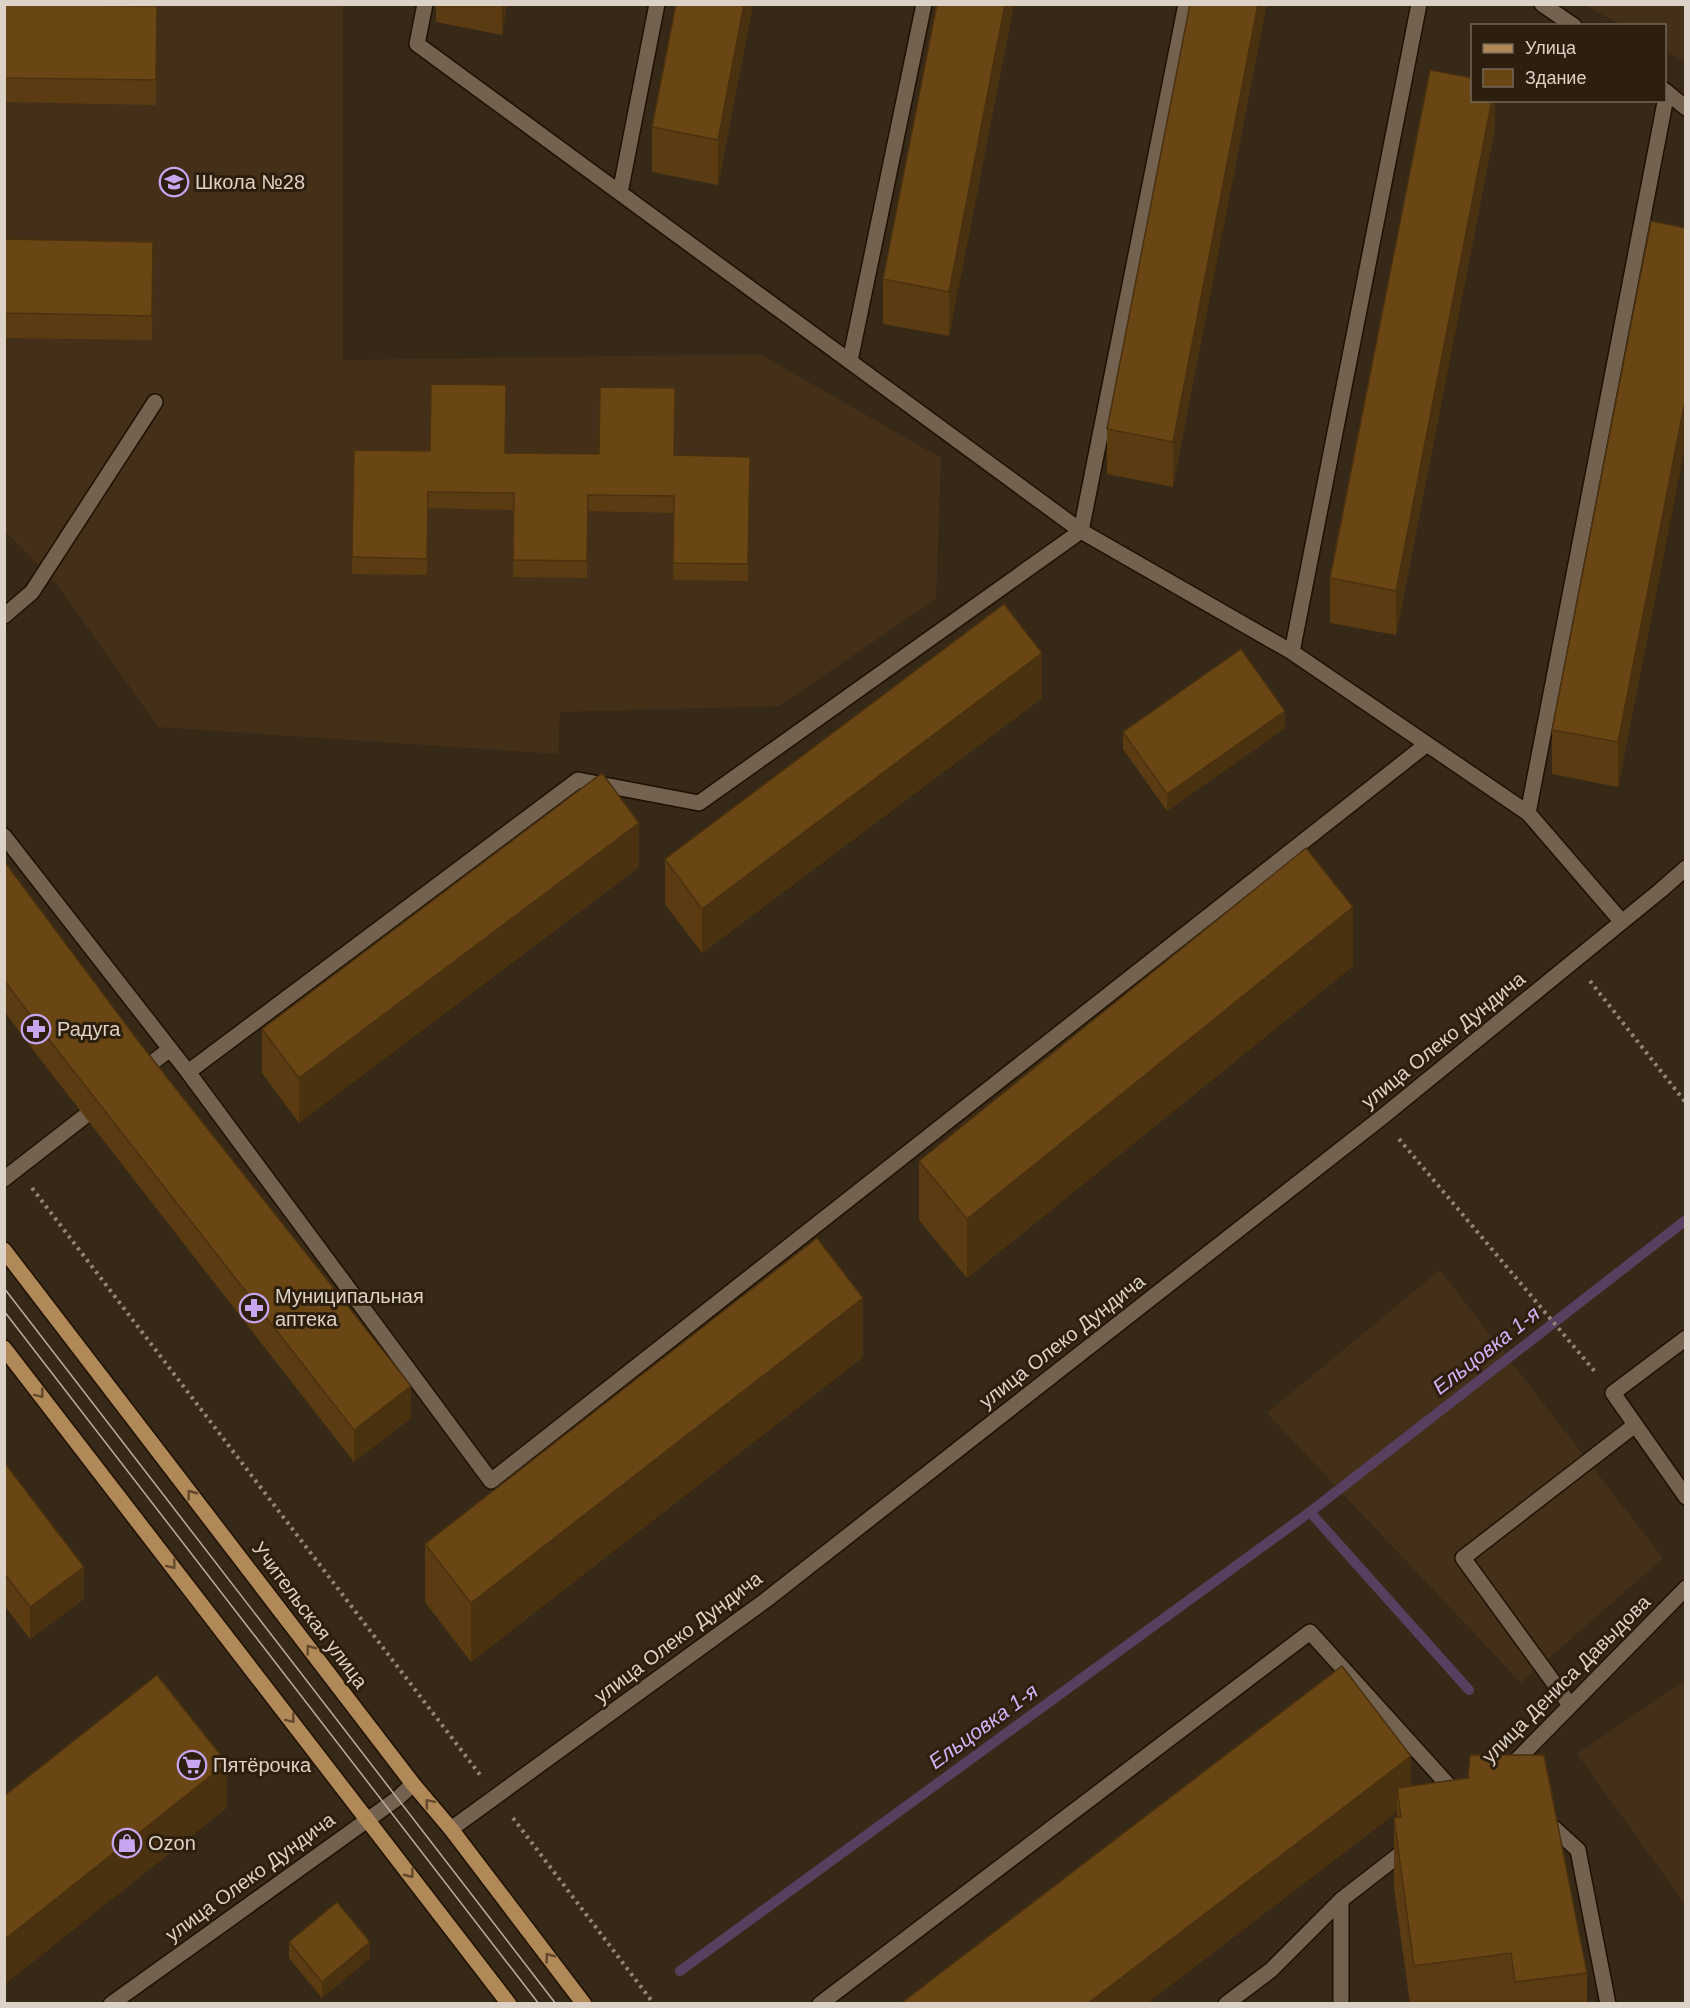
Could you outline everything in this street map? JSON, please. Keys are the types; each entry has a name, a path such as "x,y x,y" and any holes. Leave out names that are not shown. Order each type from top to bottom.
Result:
{"main road":[{"name":"Учительская улица","path":"4,1250 584,2004"},
{"path":"4,1348 509,2004"}],"street":[{"path":"425,4 417,44 1081,531 1292,652 1528,813 1622,922"},
{"path":"620,193 657,4"},
{"path":"850,361 924,4"},
{"path":"188,1072 578,780 699,803 1081,531 1186,4"},
{"path":"1292,652 1419,4"},
{"path":"1542,4 1571,24"},
{"path":"1666,91 1686,108"},
{"path":"1528,813 1664,102"},
{"path":"4,616 32,591 155,402"},
{"path":"4,836 188,1072 491,1481 1427,744"},
{"name":"улица Олеко Дундича","path":"451,1829 765,1600 1381,1118 1686,868"},
{"path":"139,1074 170,1049"},
{"path":"4,1179 85,1116"},
{"path":"1686,1338 1613,1393 1686,1497"},
{"path":"1570,1706 1464,1558 1635,1425"},
{"name":"улица Дениса Давыдова","path":"1504,1781 1570,1706 1686,1588"},
{"path":"820,2004 1311,1632 1466,1804"},
{"name":"улица Олеко Дундича","path":"111,2004 413,1784"},
{"path":"1535,1810 1578,1850 1608,2004"},
{"path":"1226,2004 1270,1970 1341,1900 1416,1842"},
{"path":"1341,1900 1341,2004"}],"path":[{"path":"1575,960 1686,1103"},
{"path":"1381,1118 1613,1393"},
{"path":"26,1180 654,2004"}],"shaded area":[{"path":"5,5 343,5 343,360 760,354 941,458 936,599 779,706 560,712 558,754 158,727 59,587 5,531"},
{"path":"1585,5 1685,5 1685,62 1666,51 1666,24 1620,24"},
{"path":"1440,1270 1663,1558 1521,1683 1267,1413"},
{"path":"1685,1680 1685,1904 1577,1754"}],"building":[{"path":"4,4 157,6 156,80 4,78"},
{"path":"676,4 744,4 718,140 652,127"},
{"path":"937,4 1005,4 949,292 883,279"},
{"path":"1190,4 1258,4 1173,442 1107,429"},
{"path":"1430,70 1471,78 1471,102 1492,102 1396,591 1330,578"},
{"path":"1651,221 1686,228 1686,396 1618,742 1552,730"},
{"path":"4,239 153,242 152,316 4,313"},
{"path":"431,384 506,385 505,453 599,454 600,387 675,388 674,455 750,457 748,564 673,563 674,496 588,495 587,561 513,560 514,493 428,492 427,559 352,557 354,450 430,451"},
{"path":"1004,604 1042,653 702,909 665,859"},
{"path":"1241,649 1285,711 1167,794 1123,732"},
{"path":"602,773 639,823 299,1078 262,1029"},
{"path":"1306,848 1353,907 967,1219 919,1161"},
{"path":"4,861 139,1042 411,1386 354,1430 4,980"},
{"path":"817,1238 863,1298 471,1603 425,1544"},
{"path":"4,1462 84,1567 30,1607 4,1573"},
{"path":"1342,1666 1411,1756 1087,2004 900,2004"},
{"path":"157,1675 227,1763 4,1940 4,1796"},
{"path":"1470,1755 1544,1755 1587,1973 1515,1982 1511,1953 1414,1966 1394,1818 1401,1817 1397,1788 1468,1778"},
{"path":"337,1902 370,1942 322,1982 289,1942"}],"waterway":[{"name":"Ельцовка 1-я","path":"1310,1512 1686,1220"},
{"name":"Ельцовка 1-я","path":"680,1971 1310,1512 1469,1690"}],"tram line":[{"path":"4,1288 556,2004"},
{"path":"4,1311 539,2004"}],"place":[{"name":"Школа №28","path":"174,182"},
{"name":"Радуга","path":"36,1029"},
{"name":"Муниципальная аптека","path":"254,1308"},
{"name":"Пятёрочка","path":"192,1765"},
{"name":"Ozon","path":"127,1843"}]}
